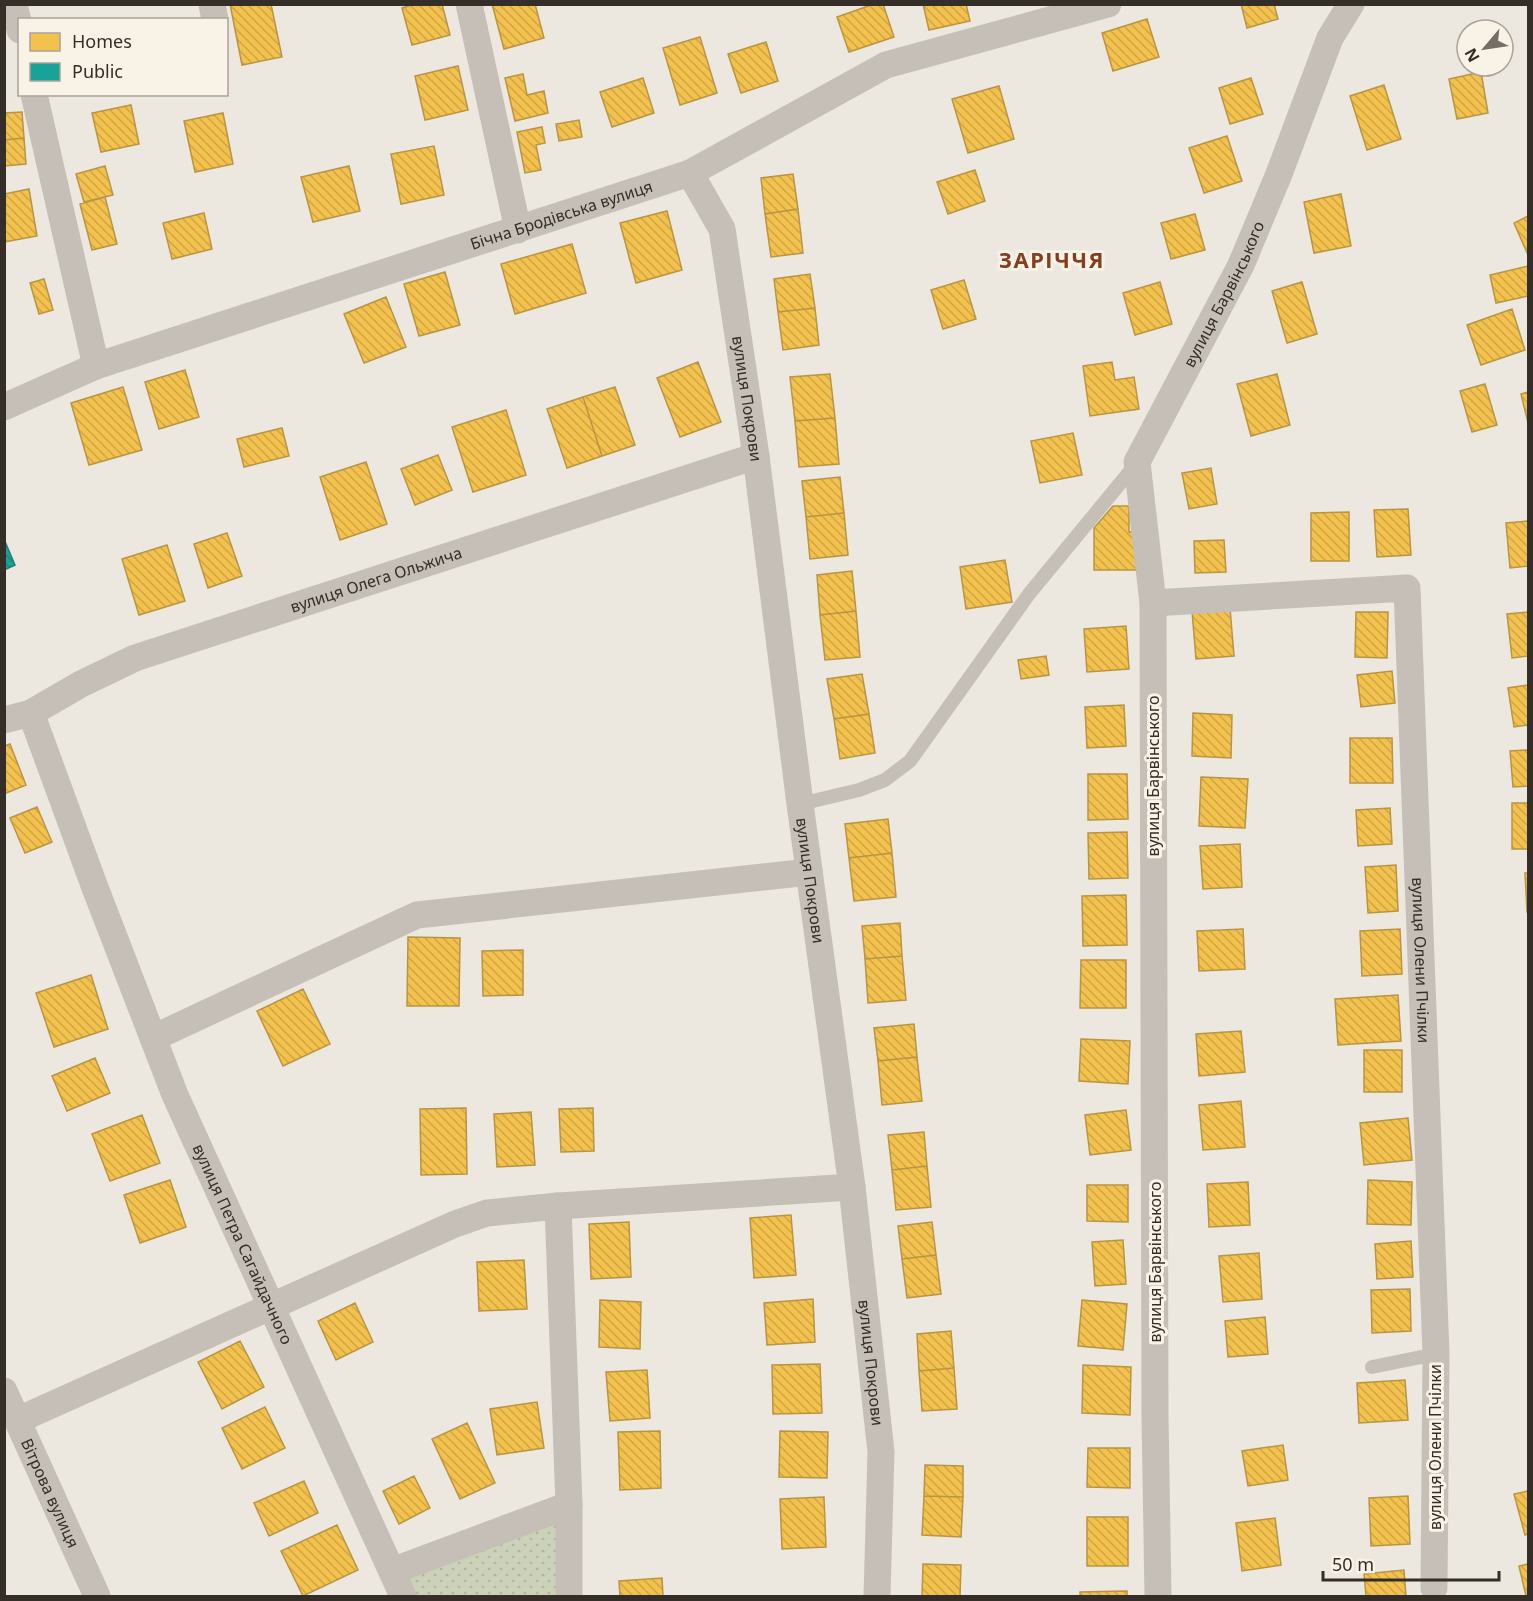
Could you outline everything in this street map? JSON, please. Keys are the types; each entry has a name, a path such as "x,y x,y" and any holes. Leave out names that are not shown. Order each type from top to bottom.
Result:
{"street":[{"path":"14,4 18,21"},
{"path":"469,4 518,230"},
{"name":"Бічна Бродівська вулиця","path":"4,407 96,366 690,173 886,65 1108,4"},
{"name":"вулиця Барвінського","path":"1158,1596 1155,1416 1153,603 1137,462 1240,265 1279,174 1330,38 1351,4"},
{"path":"34,96 96,366"},
{"name":"вулиця Покрови","path":"690,173 722,229 756,456 852,1187 881,1452 877,1596"},
{"name":"вулиця Олега Ольжича","path":"4,720 31,712 81,684 135,658 756,456"},
{"name":"вулиця Олени Пчілки","path":"1153,603 1407,588 1436,1354 1434,1588"},
{"name":"вулиця Петра Сагайдачного","path":"31,712 174,1095 404,1596"},
{"path":"153,1038 417,915 809,872"},
{"path":"18,1420 455,1224 487,1214 558,1206 852,1187"},
{"path":"558,1206 569,1504 569,1596"},
{"name":"Вітрова вулиця","path":"4,1391 97,1596"},
{"path":"392,1571 569,1504"}],"lane":[{"path":"800,804 859,790 885,780 910,761 1029,594 1137,462"},
{"path":"1372,1366 1436,1354"}],"green space":[{"path":"569,1505 569,1596 412,1596 401,1574"}],"building: Homes":[{"path":"230,4 271,4 282,57 242,65"},
{"path":"415,4 442,4 450,35 412,45 402,8"},
{"path":"492,4 535,4 544,38 504,49"},
{"path":"874,4 883,4 894,37 849,52 837,17"},
{"path":"923,4 966,4 970,21 929,30"},
{"path":"1241,4 1274,4 1278,19 1247,28"},
{"path":"1147,19 1159,57 1113,71 1102,33"},
{"path":"700,37 717,93 680,105 663,48"},
{"path":"766,42 778,81 741,93 728,54"},
{"path":"458,66 468,110 425,120 415,76"},
{"path":"523,74 527,95 544,91 548,113 515,121 505,78"},
{"path":"643,78 654,113 612,127 600,92"},
{"path":"1251,78 1263,114 1230,124 1219,88"},
{"path":"1482,78 1488,113 1457,119 1449,79"},
{"path":"1384,85 1401,139 1367,150 1350,96"},
{"path":"999,86 1014,139 968,153 952,99"},
{"path":"131,105 139,144 101,152 92,113"},
{"path":"22,112 24,138 4,140 4,113"},
{"path":"223,113 233,164 195,172 184,121"},
{"path":"579,120 582,137 559,141 556,124"},
{"path":"542,127 545,143 536,145 541,170 525,173 517,132"},
{"path":"1227,136 1242,181 1204,193 1189,148"},
{"path":"24,138 26,164 4,166 4,140"},
{"path":"434,146 444,195 401,204 391,154"},
{"path":"105,166 113,195 84,202 76,174"},
{"path":"349,166 360,211 313,222 301,177"},
{"path":"975,170 985,201 948,214 937,182"},
{"path":"793,174 798,209 765,214 761,178"},
{"path":"29,189 37,236 4,242 4,194"},
{"path":"1341,194 1351,246 1314,253 1304,202"},
{"path":"105,197 117,244 92,250 80,204"},
{"path":"798,209 803,253 771,257 765,214"},
{"path":"667,211 682,270 636,283 620,223"},
{"path":"204,213 212,249 172,259 163,223"},
{"path":"1195,214 1205,250 1171,259 1161,223"},
{"path":"1528,216 1528,255 1514,223"},
{"path":"572,244 586,293 515,314 501,264"},
{"path":"1528,266 1528,296 1496,303 1490,275"},
{"path":"445,272 460,325 419,336 404,284"},
{"path":"810,274 815,308 778,312 774,279"},
{"path":"44,279 53,310 39,314 30,283"},
{"path":"964,280 976,319 943,329 931,290"},
{"path":"1160,282 1172,324 1135,335 1123,293"},
{"path":"1302,282 1317,334 1287,343 1272,291"},
{"path":"386,297 406,347 364,363 344,314"},
{"path":"815,308 819,345 783,350 778,312"},
{"path":"1512,309 1525,350 1481,365 1467,325"},
{"path":"698,362 721,422 680,437 657,378"},
{"path":"1112,362 1115,380 1134,377 1139,409 1090,416 1083,366"},
{"path":"185,370 199,417 159,429 145,382"},
{"path":"830,374 835,418 795,421 790,377"},
{"path":"1277,374 1290,425 1251,436 1237,384"},
{"path":"1485,384 1497,425 1472,432 1460,391"},
{"path":"123,387 142,450 89,465 71,403"},
{"path":"615,387 635,445 602,456 583,397"},
{"path":"1528,392 1528,423 1521,394"},
{"path":"583,397 602,456 567,468 547,409"},
{"path":"506,410 526,475 473,492 452,427"},
{"path":"835,418 839,464 799,467 795,421"},
{"path":"282,428 289,456 244,467 237,439"},
{"path":"1073,433 1082,475 1040,483 1031,441"},
{"path":"438,455 452,490 415,505 401,469"},
{"path":"366,462 387,524 340,540 320,477"},
{"path":"1211,468 1217,504 1189,509 1182,473"},
{"path":"840,477 844,513 806,517 802,481"},
{"path":"1113,506 1129,506 1129,532 1141,532 1140,570 1094,570 1094,528"},
{"path":"1408,509 1411,555 1377,557 1374,510"},
{"path":"1349,512 1349,561 1311,561 1311,513"},
{"path":"844,513 848,555 810,559 806,517"},
{"path":"1528,521 1528,566 1510,568 1506,523"},
{"path":"227,533 242,576 208,588 194,544"},
{"path":"1224,540 1226,572 1195,573 1194,541"},
{"path":"167,545 185,601 139,615 122,559"},
{"path":"1005,560 1012,602 966,609 960,567"},
{"path":"852,571 856,611 820,615 817,575"},
{"path":"1230,608 1234,656 1196,659 1192,611"},
{"path":"856,611 860,657 825,660 820,615"},
{"path":"1356,612 1388,612 1387,658 1355,657"},
{"path":"1528,612 1528,656 1512,658 1507,614"},
{"path":"1126,626 1129,669 1087,672 1084,629"},
{"path":"1046,656 1049,675 1021,679 1018,660"},
{"path":"1392,671 1395,703 1361,707 1357,675"},
{"path":"862,674 869,714 834,719 827,679"},
{"path":"1528,685 1528,725 1514,727 1508,688"},
{"path":"1124,705 1126,746 1087,748 1085,707"},
{"path":"1193,713 1232,715 1231,758 1192,756"},
{"path":"869,714 875,753 840,759 834,719"},
{"path":"1350,738 1392,738 1393,783 1350,783"},
{"path":"10,744 26,785 4,794 4,746"},
{"path":"1528,750 1528,786 1513,787 1510,751"},
{"path":"1088,774 1127,774 1128,819 1088,820"},
{"path":"1201,777 1248,779 1245,828 1199,826"},
{"path":"1512,803 1528,803 1528,849 1512,849"},
{"path":"37,807 52,842 25,853 10,818"},
{"path":"1390,808 1392,844 1358,846 1356,810"},
{"path":"888,819 892,853 849,858 845,824"},
{"path":"1127,832 1128,878 1089,879 1088,833"},
{"path":"1240,844 1242,887 1203,889 1200,846"},
{"path":"892,853 896,897 854,901 849,858"},
{"path":"1396,865 1398,911 1368,913 1365,867"},
{"path":"1525,873 1528,873 1528,912 1527,912"},
{"path":"1126,895 1127,945 1083,946 1082,896"},
{"path":"900,923 902,956 865,959 862,926"},
{"path":"1243,929 1245,969 1199,971 1197,931"},
{"path":"1400,929 1402,974 1362,976 1360,931"},
{"path":"408,937 460,938 459,1006 407,1006"},
{"path":"523,950 523,995 483,996 482,951"},
{"path":"902,956 906,1000 868,1003 865,959"},
{"path":"1081,960 1126,960 1126,1008 1080,1008"},
{"path":"91,975 108,1029 54,1047 36,993"},
{"path":"303,989 330,1044 283,1066 257,1011"},
{"path":"1398,995 1401,1041 1338,1045 1335,999"},
{"path":"914,1024 917,1057 878,1061 874,1028"},
{"path":"1241,1031 1245,1072 1199,1076 1196,1034"},
{"path":"1081,1039 1130,1041 1128,1084 1079,1081"},
{"path":"1364,1050 1402,1050 1402,1092 1364,1092"},
{"path":"917,1057 922,1101 882,1105 878,1061"},
{"path":"95,1058 110,1093 67,1111 52,1076"},
{"path":"1241,1101 1245,1147 1203,1150 1199,1105"},
{"path":"466,1108 467,1174 421,1175 420,1109"},
{"path":"593,1108 594,1151 561,1152 559,1109"},
{"path":"1126,1110 1131,1150 1090,1155 1085,1115"},
{"path":"531,1112 535,1165 497,1167 494,1114"},
{"path":"142,1115 160,1163 110,1181 92,1134"},
{"path":"1408,1118 1412,1160 1364,1165 1360,1123"},
{"path":"924,1132 927,1166 892,1170 888,1135"},
{"path":"927,1166 931,1207 896,1210 892,1170"},
{"path":"170,1180 186,1227 140,1243 124,1195"},
{"path":"1368,1180 1412,1182 1411,1225 1367,1224"},
{"path":"1248,1182 1250,1225 1209,1227 1207,1184"},
{"path":"1087,1185 1128,1185 1128,1222 1087,1221"},
{"path":"791,1215 796,1275 754,1278 750,1218"},
{"path":"629,1222 631,1277 591,1279 589,1224"},
{"path":"932,1222 936,1255 902,1259 898,1226"},
{"path":"1123,1240 1126,1284 1095,1286 1092,1242"},
{"path":"1411,1241 1413,1277 1377,1279 1375,1244"},
{"path":"1259,1253 1262,1299 1223,1302 1219,1256"},
{"path":"936,1255 941,1294 907,1298 902,1259"},
{"path":"524,1260 527,1309 479,1311 477,1262"},
{"path":"1410,1289 1411,1331 1372,1333 1371,1290"},
{"path":"813,1299 815,1342 767,1345 764,1303"},
{"path":"600,1300 641,1302 640,1349 599,1347"},
{"path":"1082,1300 1127,1304 1123,1350 1078,1346"},
{"path":"355,1303 373,1342 336,1360 318,1321"},
{"path":"1265,1317 1268,1354 1228,1357 1225,1321"},
{"path":"951,1331 954,1368 919,1371 917,1334"},
{"path":"240,1341 264,1387 222,1409 198,1362"},
{"path":"820,1364 822,1413 773,1414 772,1365"},
{"path":"1083,1365 1131,1367 1130,1415 1082,1413"},
{"path":"954,1368 957,1409 922,1411 919,1371"},
{"path":"647,1370 650,1418 610,1421 606,1372"},
{"path":"1405,1380 1408,1420 1359,1423 1357,1383"},
{"path":"537,1402 544,1448 497,1455 490,1409"},
{"path":"265,1407 285,1448 242,1469 222,1428"},
{"path":"467,1423 495,1483 460,1499 432,1439"},
{"path":"660,1431 661,1488 620,1490 618,1432"},
{"path":"780,1431 828,1432 827,1478 779,1477"},
{"path":"1283,1445 1288,1480 1248,1486 1242,1451"},
{"path":"1088,1448 1130,1448 1130,1488 1087,1487"},
{"path":"925,1465 963,1466 963,1497 924,1496"},
{"path":"414,1476 430,1508 399,1524 383,1491"},
{"path":"304,1481 318,1513 269,1536 254,1503"},
{"path":"1528,1491 1528,1534 1525,1535 1514,1494"},
{"path":"924,1496 963,1497 961,1537 922,1535"},
{"path":"1408,1496 1410,1544 1371,1546 1369,1498"},
{"path":"824,1497 826,1547 782,1549 780,1499"},
{"path":"1087,1517 1128,1517 1128,1566 1087,1566"},
{"path":"1275,1518 1281,1565 1242,1571 1236,1523"},
{"path":"337,1525 358,1570 303,1596 281,1551"},
{"path":"923,1564 961,1565 960,1596 922,1596"},
{"path":"1528,1564 1528,1596 1526,1596 1519,1566"},
{"path":"1404,1570 1406,1596 1366,1596 1364,1574"},
{"path":"662,1578 663,1596 620,1596 619,1581"},
{"path":"1127,1591 1127,1596 1080,1596 1080,1592"}],"building: Public":[{"path":"4,539 15,565 4,570"}],"district":[{"name":"ЗАРІЧЧЯ","path":"1052,259"}]}
